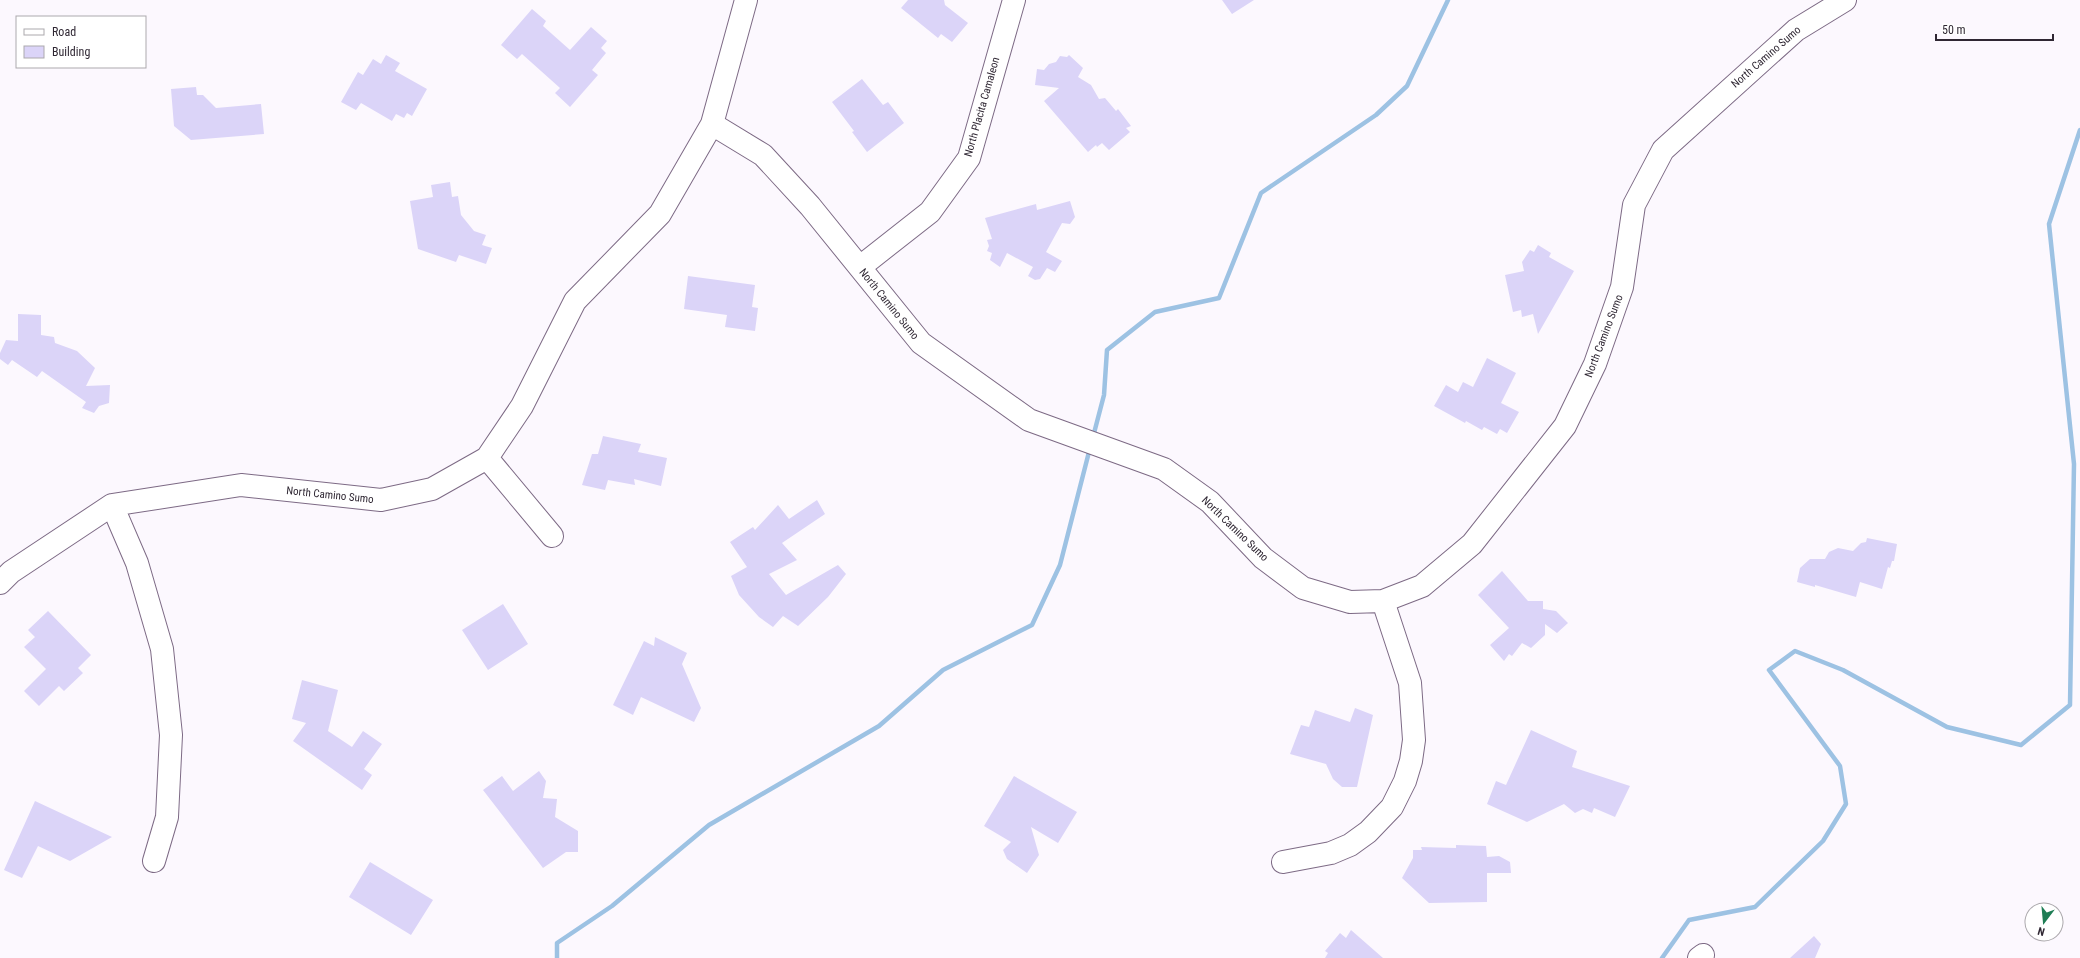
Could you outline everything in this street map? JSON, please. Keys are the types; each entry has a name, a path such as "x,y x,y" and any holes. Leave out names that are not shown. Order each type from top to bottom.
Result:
{"street":[{"name":"North Camino Sumo","path":"0,584 11,572 112,505 241,484 381,500 432,489 487,458 522,406 575,301 660,214 712,124 746,0"},
{"name":"North Placita Camaleon","path":"860,267 930,212 969,158 1014,0"},
{"name":"North Camino Sumo","path":"712,124 763,155 810,206 921,343 1029,420 1164,469 1210,502 1263,558 1303,588 1350,602 1383,602 1422,586 1472,544 1565,426 1595,364 1622,287 1634,205 1663,150 1796,30 1845,0"},
{"path":"487,458 552,536"},
{"path":"112,505 137,563 162,648 171,735 166,817 154,861"},
{"path":"1283,862 1331,853 1350,845 1368,832 1392,807 1405,781 1411,761 1414,740 1410,683 1383,602"}],"building":[{"path":"908,0 944,0 945,5 968,23 952,42 941,34 938,38 901,8"},
{"path":"1222,0 1254,0 1232,14"},
{"path":"532,9 546,21 543,26 570,50 591,27 607,41 601,48 606,53 592,70 598,75 570,107 555,93 560,88 522,54 517,59 501,45"},
{"path":"386,55 400,63 395,71 427,89 412,116 407,113 404,118 396,114 392,121 361,103 356,110 341,102 358,72 363,75 373,59 381,64"},
{"path":"1069,55 1083,68 1078,77 1091,85 1099,99 1105,98 1116,111 1118,109 1131,126 1126,128 1130,132 1109,150 1102,143 1097,147 1096,145 1088,152 1044,101 1059,88 1035,85 1037,69 1044,70 1049,64 1056,62 1060,56 1067,57"},
{"path":"862,79 883,105 888,102 904,123 867,152 852,132 854,131 832,102"},
{"path":"196,87 197,95 203,95 216,108 261,104 264,134 191,140 174,126 171,89"},
{"path":"450,182 452,197 458,196 461,215 474,231 486,235 482,245 492,248 486,264 459,255 456,262 418,249 410,201 433,197 431,185"},
{"path":"1070,201 1075,217 1070,224 1062,223 1046,252 1062,261 1055,272 1047,268 1040,279 1035,280 1028,276 1033,267 1007,253 1000,267 990,260 992,253 987,251 989,246 987,240 992,239 985,218 1036,204 1037,210"},
{"path":"1538,245 1551,253 1549,257 1574,271 1538,334 1533,314 1522,317 1521,310 1513,312 1505,275 1524,271 1522,262 1530,250 1534,252"},
{"path":"688,276 755,285 752,307 758,308 755,331 725,327 727,315 684,309"},
{"path":"18,314 41,315 41,335 54,337 55,343 77,351 95,368 86,386 110,385 109,403 99,406 94,413 82,408 86,402 42,371 37,377 12,360 8,365 0,359 0,353 6,340 18,341"},
{"path":"1487,358 1516,373 1501,403 1519,412 1507,433 1500,429 1497,434 1484,427 1482,430 1466,421 1465,423 1434,406 1446,385 1458,392 1463,382 1473,387"},
{"path":"603,436 641,444 638,452 667,458 661,486 634,479 635,485 608,480 605,490 582,485 592,454 598,454"},
{"path":"817,500 825,514 782,543 797,560 769,574 786,595 838,565 846,574 828,597 798,626 783,616 773,627 759,617 739,595 731,576 747,567 730,542 753,527 755,530 778,505 789,519"},
{"path":"1867,538 1897,544 1894,561 1892,561 1890,568 1888,567 1882,589 1860,582 1856,597 1815,585 1815,587 1797,582 1800,568 1810,559 1825,559 1829,552 1838,548 1853,551 1861,543 1866,542"},
{"path":"1502,571 1528,601 1543,601 1543,609 1556,611 1568,623 1557,633 1545,624 1545,635 1531,648 1522,643 1512,656 1509,654 1504,661 1490,645 1509,628 1478,595"},
{"path":"503,604 528,644 488,670 462,630"},
{"path":"48,611 91,655 78,668 83,673 64,691 59,686 39,706 24,691 46,669 24,647 35,637 28,630"},
{"path":"655,637 687,653 682,664 701,708 694,722 641,697 633,715 613,705 644,641 654,646"},
{"path":"302,680 338,690 328,731 352,747 363,731 382,744 364,769 372,775 362,790 293,741 306,723 292,719"},
{"path":"1355,708 1373,715 1357,787 1342,787 1333,779 1326,764 1290,754 1301,725 1309,727 1315,710 1350,722"},
{"path":"1531,730 1577,751 1572,767 1630,786 1615,817 1594,808 1592,813 1583,809 1575,813 1564,804 1527,822 1487,804 1496,781 1506,785"},
{"path":"539,771 546,781 543,798 557,799 555,817 578,831 578,852 566,852 543,868 483,790 502,776 513,791"},
{"path":"1014,776 1077,812 1058,843 1031,827 1039,855 1027,873 1007,859 1003,850 1011,842 984,826"},
{"path":"35,801 112,837 70,861 38,846 22,878 4,870"},
{"path":"1456,845 1486,846 1487,857 1499,856 1510,862 1511,873 1487,873 1487,902 1429,903 1402,878 1413,858 1413,850 1422,850 1421,847 1456,848"},
{"path":"370,862 433,900 411,935 349,897"},
{"path":"1351,930 1383,958 1325,958 1328,953 1325,951 1340,933 1346,938"},
{"path":"1814,936 1821,944 1815,958 1790,958"}],"waterway":[{"path":"1093,437 1104,395 1107,350 1155,312 1219,298 1261,193 1376,115 1407,86 1448,0"},
{"path":"1662,958 1689,920 1755,907 1823,841 1846,804 1840,766 1769,670 1795,651 1843,670 1947,727 2021,745 2070,705 2074,464 2049,224 2080,130"},
{"path":"557,958 557,943 612,906 709,825 879,726 943,670 1032,625 1060,565 1090,448"}]}
